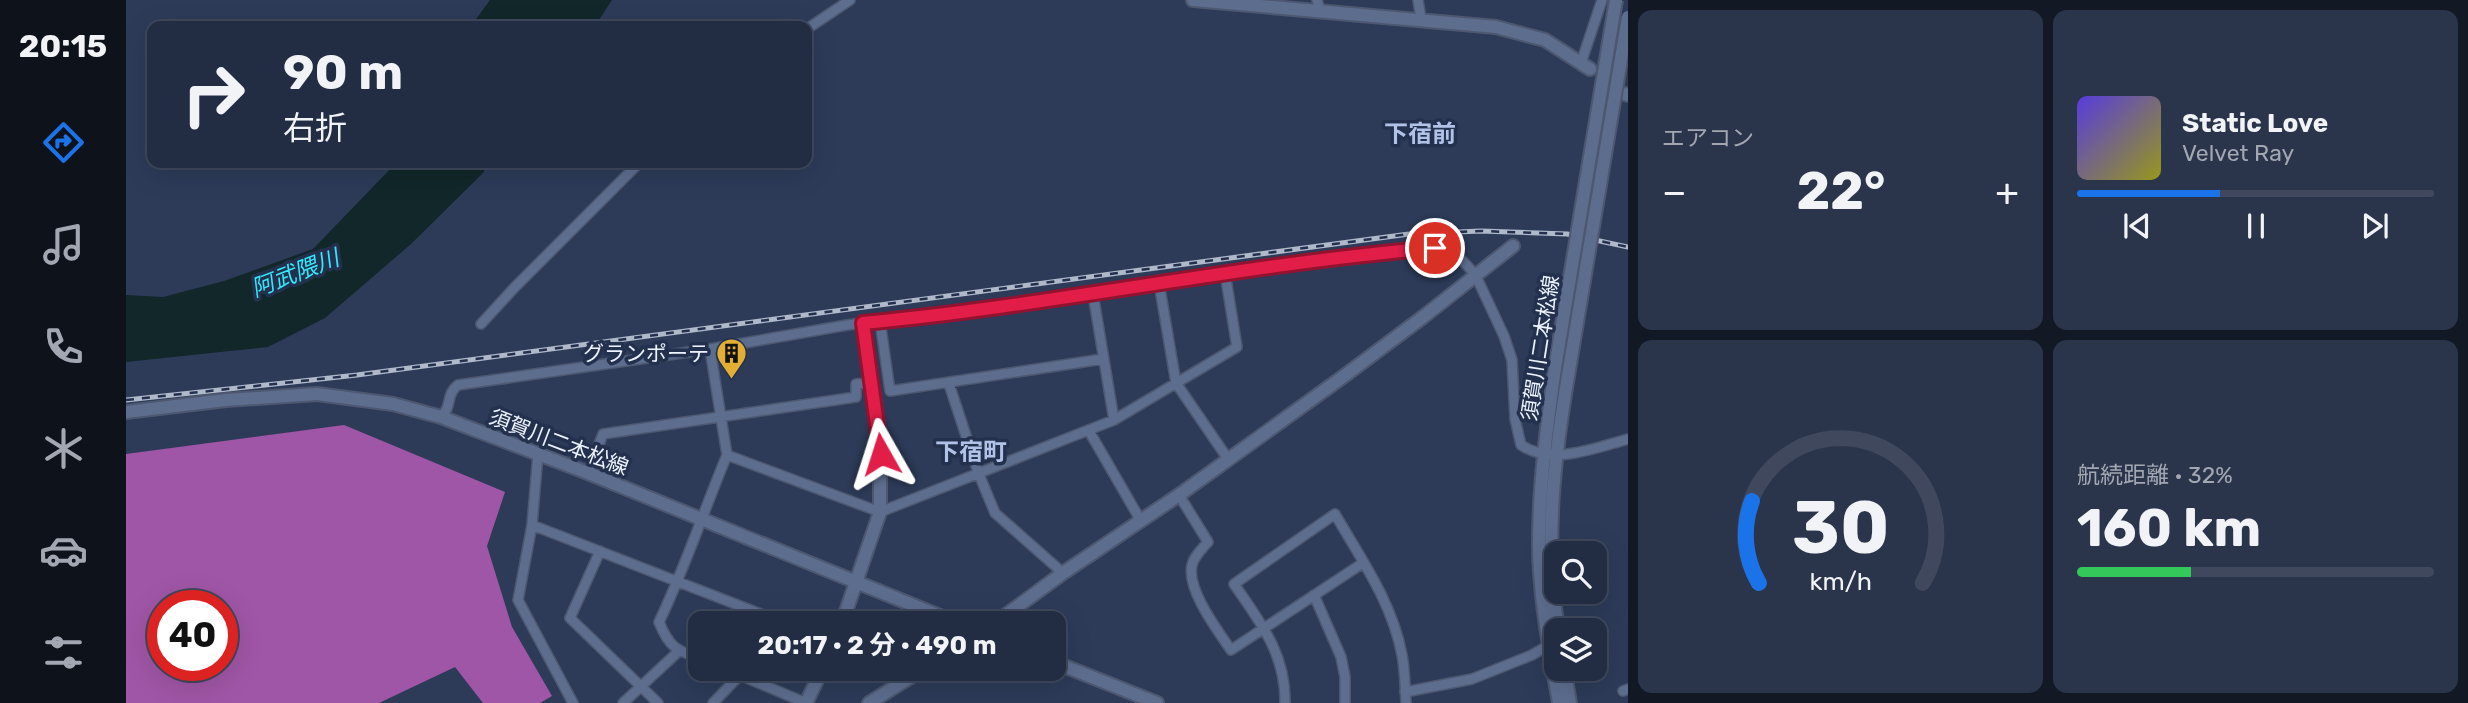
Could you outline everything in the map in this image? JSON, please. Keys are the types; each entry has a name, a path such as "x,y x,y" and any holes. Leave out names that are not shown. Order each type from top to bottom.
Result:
{"main road":[{"path":"1193,0 1319,5 1517,31 1545,40 1585,66"},
{"name":"須賀川二本松線","path":"1546,618 1539,547 1555,368 1616,0"},
{"name":"須賀川二本松線","path":"1557,618 1551,547 1549,454 1569,370 1628,17"},
{"path":"1011,611 1179,495 1423,317 1513,246"},
{"path":"847,611 880,512 880,439 863,323"},
{"name":"須賀川二本松線","path":"126,412 226,400 317,394 393,404 441,417 588,473 929,611"},
{"path":"1066,667 1149,702"},
{"path":"806,703 817,681"},
{"path":"869,703 904,681"},
{"name":"須賀川二本松線","path":"1555,681 1559,703"},
{"path":"1566,681 1570,703"}],"street":[{"path":"812,26 850,0"},
{"path":"1418,0 1420,19"},
{"path":"1585,66 1602,0"},
{"path":"481,324 634,168"},
{"path":"441,417 449,410 453,389 458,385 710,349 863,323 1093,294 1351,255 1435,248 1448,250 1475,274 1512,360 1515,419 1521,445 1530,451 1549,454 1579,453 1628,439"},
{"path":"727,455 880,512 1115,420 1237,347 1226,273"},
{"path":"1158,283 1176,383 1228,459"},
{"path":"1093,294 1115,420"},
{"path":"880,321 890,391 1103,359"},
{"path":"688,654 666,640 659,622 678,582 700,518 727,455 710,349"},
{"path":"588,473 603,434 856,397 856,384 873,383"},
{"path":"949,384 978,472 995,513 1063,573"},
{"path":"1089,430 1141,521"},
{"path":"538,454 532,525 518,600 573,703"},
{"path":"1179,495 1208,542 1194,559 1191,569 1202,607 1231,650 1363,563"},
{"path":"1285,703 1286,684 1282,664 1265,630 1234,584 1335,514 1379,588 1394,622 1403,656 1406,703"},
{"path":"532,525 755,611"},
{"path":"600,551 570,618 658,703"},
{"path":"1314,595 1341,657 1345,677 1345,703"},
{"path":"1405,692 1472,679 1544,648"},
{"path":"623,703 679,651"},
{"path":"713,703 733,681"},
{"path":"760,681 806,703"}],"shaded area":[{"path":"344,425 505,492 487,546 512,627 552,696 540,703 483,703 455,667 379,703 126,703 126,454"}],"water":[{"path":"490,0 612,0 598,21 475,21"},
{"name":"阿武隈川","path":"391,168 486,168 411,244 325,318 268,347 126,362 126,295 163,297 224,281 313,249"}],"railway":[{"path":"126,400 357,375 1409,234 1481,231 1567,234 1628,247"}],"place":[{"name":"グランポーテ","path":"732,380"}],"district":[{"name":"下宿前","path":"1420,134"},
{"name":"下宿町","path":"971,452"}],"route":[{"path":"881,454 863,323 1093,294 1305,261 1435,248"}]}
